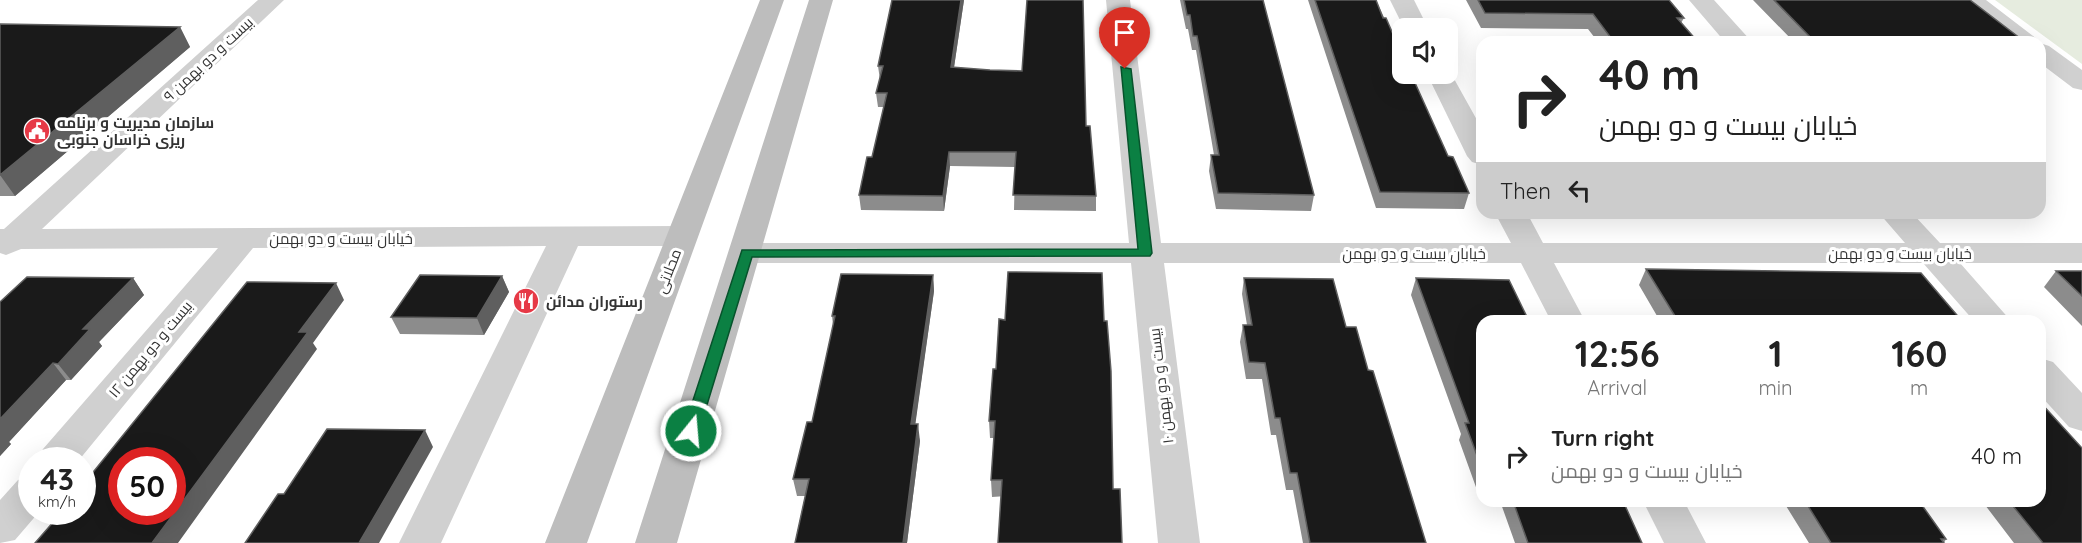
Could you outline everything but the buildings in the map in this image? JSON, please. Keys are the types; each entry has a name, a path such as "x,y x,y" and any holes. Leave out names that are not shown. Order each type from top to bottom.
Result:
{"main road":[{"name":"محلاتی","path":"566,543 772,0"},
{"path":"656,543 821,0"}],"street":[{"name":"بیست و دو بهمن ۹","path":"4,243 272,0"},
{"name":"بیست و دو بهمن ۱۰","path":"1118,0 1178,532"},
{"path":"1402,0 1411,18"},
{"path":"1701,0 1734,36"},
{"path":"1971,0 2020,36"},
{"path":"2046,55 2082,82"},
{"path":"1445,84 1476,144"},
{"path":"1514,219 1565,315"},
{"path":"1900,219 1988,315"},
{"path":"420,543 567,236"},
{"name":"خیابان بیست و دو بهمن","path":"4,243 244,238 682,236"},
{"name":"بیست و دو بهمن ۱۲","path":"68,447 244,238"},
{"name":"خیابان بیست و دو بهمن","path":"746,253 2082,253"},
{"path":"2046,378 2082,417"},
{"path":"0,528 18,507"}],"shaded area":[{"path":"1995,0 2082,0 2082,64"}],"place":[{"name":"سازمان مدیریت و برنامه ریزی خراسان جنوبی","path":"37,131"},
{"name":"رستوران مدائن","path":"526,301"}],"route":[{"path":"691,431 746,253 1145,253 1125,69"}]}
